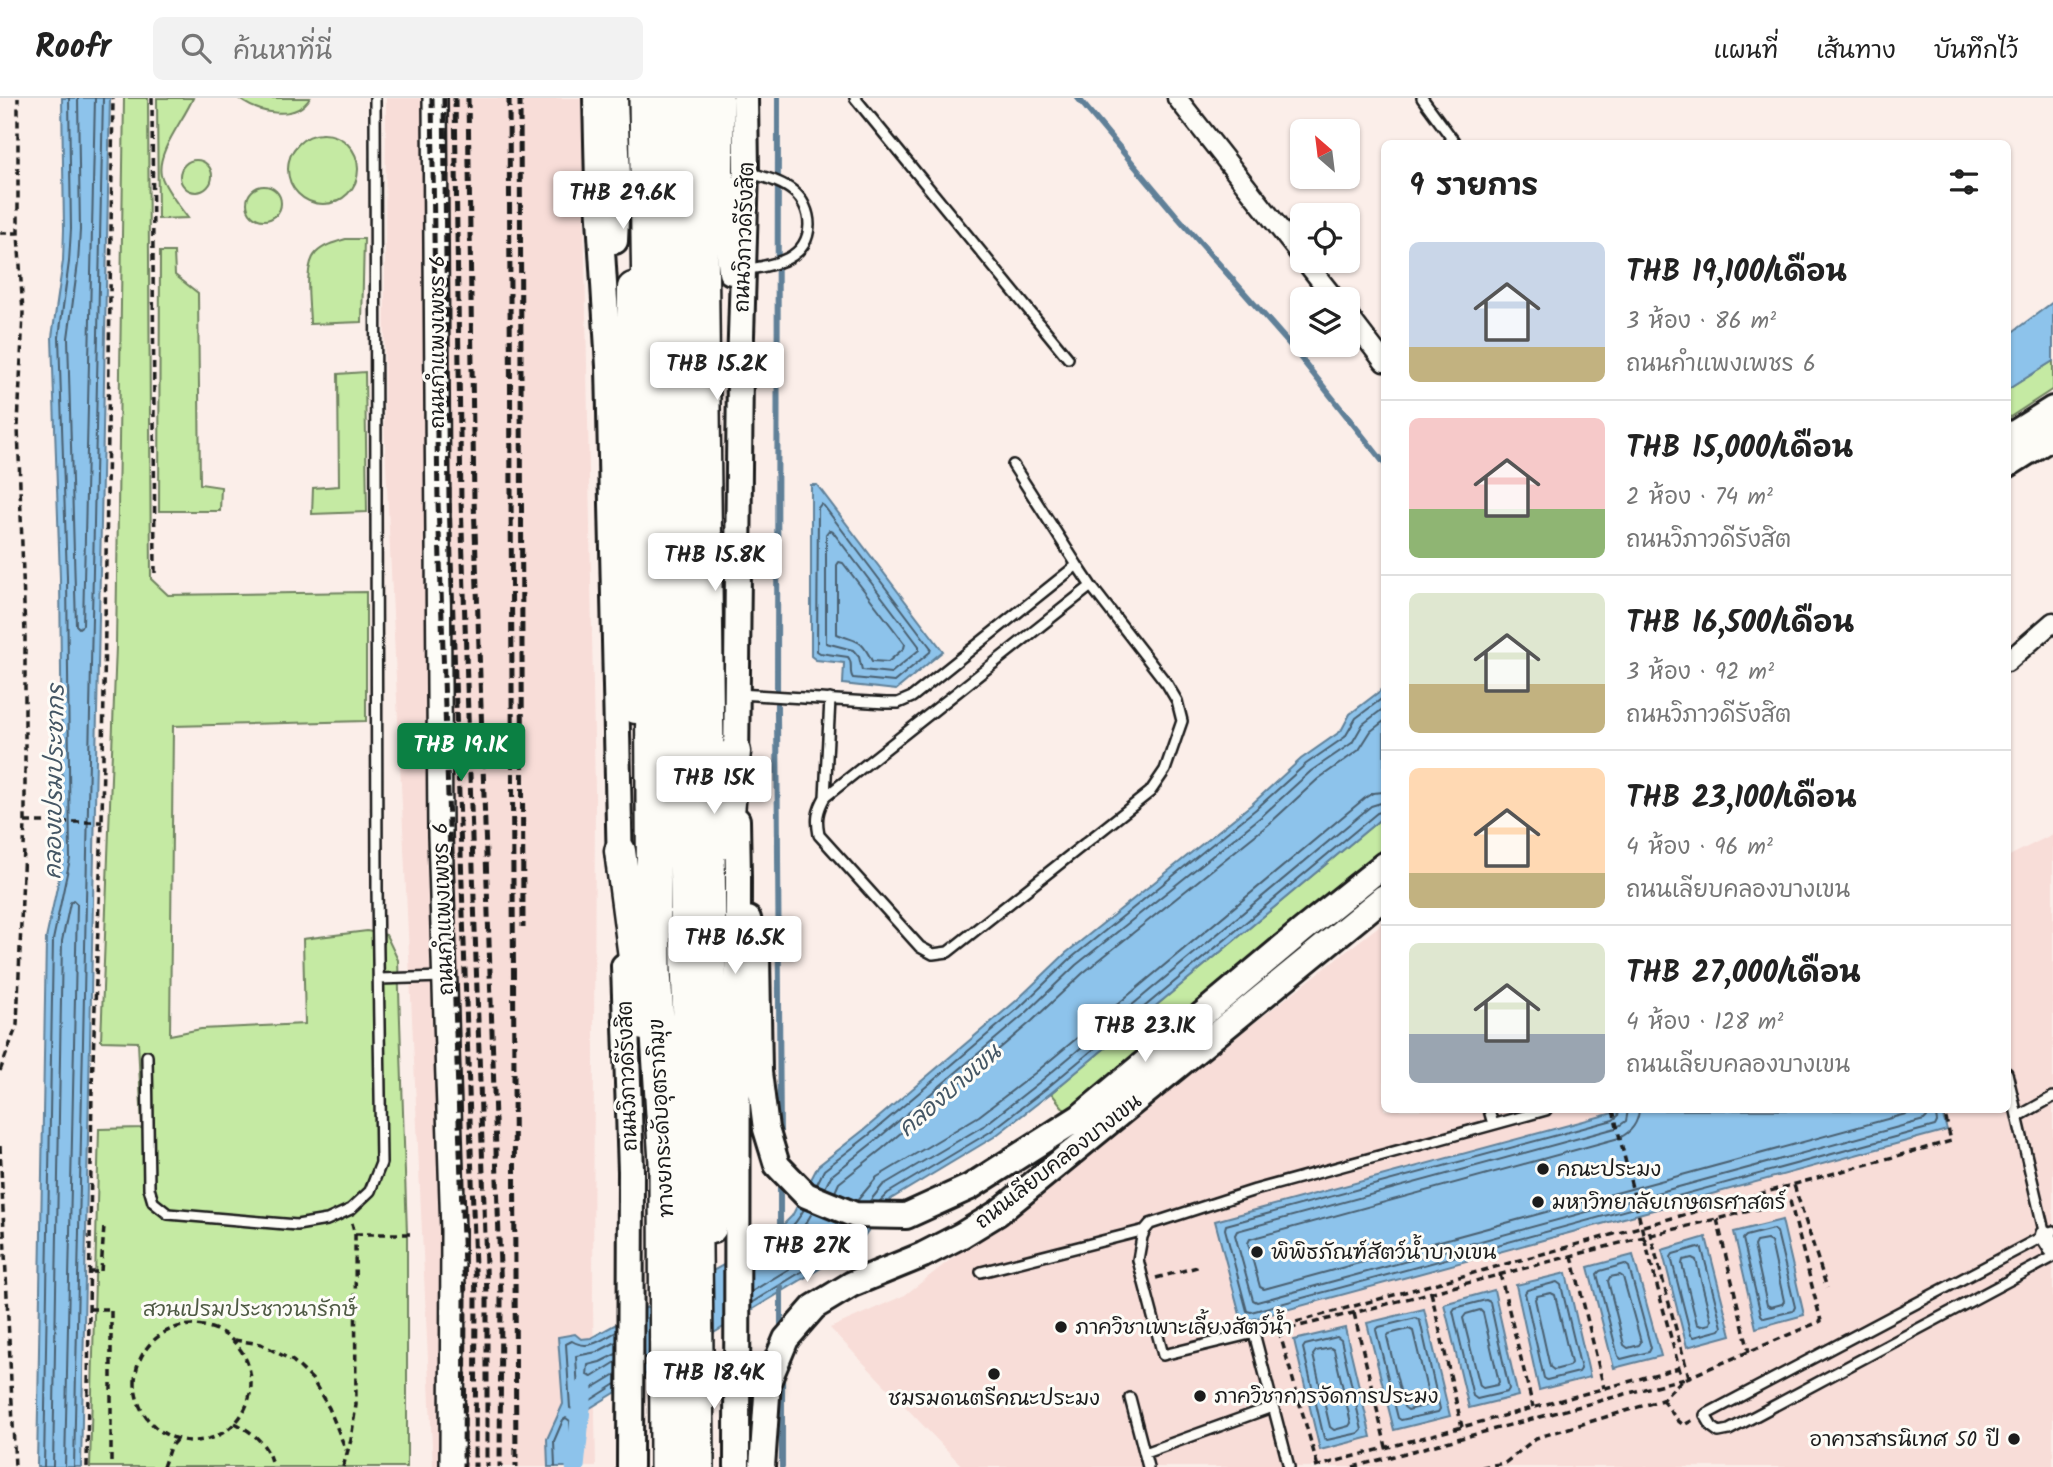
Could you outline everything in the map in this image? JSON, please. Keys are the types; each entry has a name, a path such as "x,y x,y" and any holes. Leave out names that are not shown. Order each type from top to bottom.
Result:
{"highway":[{"name":"ถนนวิภาวดีรังสิต","path":"635,98 631,432 643,1025 653,1170 642,1301 641,1413 653,1467"},
{"name":"ทางยกระดับอุตราภิมุข","path":"646,98 654,972 666,1162 667,1467"},
{"name":"ทางยกระดับอุตราภิมุข","path":"674,98 687,908 694,1137 697,1467"},
{"name":"ถนนวิภาวดีรังสิต","path":"701,98 711,978 710,1259 725,1361 714,1467"},
{"path":"711,978 735,752"},
{"path":"620,851 643,1025"}],"main road":[{"name":"ถนนวิภาวดีรังสิต","path":"596,98 598,185 609,366 620,851 631,1171 642,1301"},
{"path":"609,366 618,178 615,98"},
{"path":"721,98 721,171 740,369"},
{"name":"ถนนวิภาวดีรังสิต","path":"737,1467 725,1361 737,1243 738,877 735,752 740,369 747,172 745,98"},
{"path":"2011,435 2053,409"},
{"path":"2011,463 2053,436"},
{"name":"ถนนเลียบคลองบางเขน","path":"738,877 757,957 759,1072 765,1129 777,1165 806,1195 856,1215 906,1216 970,1187 1080,1117 1381,867"},
{"name":"ถนนเลียบคลองบางเขน","path":"762,1467 768,1382 786,1339 814,1307 852,1284 923,1255 998,1213 1381,899"},
{"name":"ถนนวิภาวดีรังสิต","path":"630,1467 641,1413"}],"street":[{"name":"ถนนกำแพงเพชร 6","path":"435,98 440,835 453,1231 452,1467"},
{"path":"1177,98 1290,241"},
{"path":"1315,273 1326,287"},
{"path":"1360,331 1381,358"},
{"path":"2011,659 2053,622"}],"lane":[{"path":"147,1056 149,1188 153,1202 168,1214 297,1225 327,1220 347,1211 370,1191 381,1163 374,98"},
{"path":"855,98 1068,358"},
{"path":"1422,98 1453,140"},
{"path":"743,270 783,261 802,247 808,234 809,220 804,205 794,191 747,172"},
{"path":"1013,465 1091,586 1167,684 1177,701 1181,721 1165,770 1150,792 948,952 933,954 920,947 819,835 816,823 818,810 825,797 1091,586"},
{"path":"737,694 898,703 912,697 1077,565"},
{"path":"825,797 830,699"},
{"path":"379,979 444,977"},
{"path":"2011,1087 2050,1238 1705,1415 1712,1427 1719,1432 1729,1430 2053,1257"},
{"path":"2019,1116 2053,1097"},
{"path":"1490,1113 1493,1124"},
{"path":"1289,1467 1254,1333 1163,1355 1138,1260 1145,1230 1150,1224 1255,1190 1535,1113"},
{"path":"981,1272 1145,1230"},
{"path":"1130,1398 1148,1467"},
{"path":"1144,1453 1272,1407"}],"path":[{"path":"0,1070 17,1025 25,822 25,634 18,426 23,313 19,233 18,98"},
{"path":"87,1467 92,1086 100,822 113,98"},
{"path":"152,98 155,576"},
{"path":"0,233 19,233"},
{"path":"153,234 159,234"},
{"path":"25,822 100,822"},
{"path":"1614,1113 1682,1380"},
{"path":"1258,1320 1279,1329 1641,1225 1648,1226 1951,1141 1945,1113"},
{"path":"0,1146 15,1467"},
{"path":"1794,1185 1827,1288"},
{"path":"1254,1333 1353,1313 1790,1201 1821,1321 1682,1380 1353,1467"},
{"path":"343,1467 356,1405 355,1234 347,1211"},
{"path":"1717,1219 1749,1352"},
{"path":"90,1272 101,1272 104,1226"},
{"path":"1648,1226 1689,1377"},
{"path":"355,1234 412,1234"},
{"path":"1572,1256 1604,1388"},
{"path":"1144,1282 1201,1266"},
{"path":"1500,1274 1533,1408"},
{"path":"1431,1292 1462,1427"},
{"path":"89,1309 111,1309 111,1467"},
{"path":"1353,1313 1386,1447"},
{"path":"197,1324 217,1329 234,1340 246,1356 252,1375 251,1394 244,1413 231,1428 214,1438 195,1442 176,1440 160,1432 146,1419 134,1384 137,1365 146,1348 160,1335 178,1326 197,1324"},
{"path":"1279,1329 1317,1467 1679,1368"},
{"path":"234,1340 261,1344 293,1361 312,1379 329,1408 347,1453"},
{"path":"1482,1467 1505,1463 1535,1438 1662,1400 1682,1380"},
{"path":"1662,1400 1669,1406 1676,1421 1684,1425 1705,1415"},
{"path":"235,1423 251,1432 264,1445 272,1467"},
{"path":"163,1467 170,1447 176,1440"}],"shaded area":[{"path":"386,98 582,98 595,793 593,1308 596,1467 433,1467 384,422"},
{"name":"มหาวิทยาลัยเกษตรศาสตร์","path":"2053,834 2053,1467 963,1467 830,1328 905,1295 1381,924 1381,1113 2011,1113 2011,855"}],"green space":[{"name":"สวนเปรมประชาวนารักษ์","path":"124,98 148,98 151,579 168,595 366,592 366,721 173,726 170,1035 201,1029 305,1024 303,939 367,931 386,935 398,960 407,1234 407,1467 90,1467 99,1129 142,1128 138,1042 101,1041 116,646"},
{"path":"157,98 193,98 167,146 161,166 161,175 166,186 188,218 158,219"},
{"path":"238,98 310,98 295,110 276,113 255,108"},
{"path":"330,134 343,140 352,149 356,155 356,183 348,194 337,202 316,204 298,194 290,183 288,162 298,144 309,136"},
{"path":"196,160 207,165 212,176 207,187 196,192 185,187 180,176 185,165"},
{"path":"264,186 276,191 281,203 276,215 264,220 252,215 247,203 252,191"},
{"path":"346,239 364,239 362,322 310,324 308,277 312,259 323,248"},
{"path":"160,252 174,252 175,275 198,293 200,484 221,487 220,511 159,511"},
{"path":"2053,361 2053,389 2011,416 2011,387"},
{"path":"365,372 367,512 312,514 313,488 339,486 338,374"},
{"path":"1381,818 1381,859 1069,1115 1051,1093"}],"water":[{"path":"62,98 110,98 81,1467 37,1467 46,939 63,859 60,578 52,337 63,261"},
{"path":"2053,302 2053,361 2011,387 2011,333"},
{"path":"811,485 817,485 943,651 896,690 843,684 844,663 816,660 811,656"},
{"path":"1381,690 1381,818 1051,1093 994,1137 891,1199 857,1246 577,1416 578,1467 548,1467 547,1439 563,1404 558,1337 575,1334 581,1339 591,1338 767,1241 792,1216 818,1166 1016,1001 1066,953 1252,804 1301,759 1341,731 1350,714"},
{"path":"1613,1113 1942,1113 1947,1130 1242,1322 1215,1221"},
{"path":"1782,1220 1804,1315 1756,1328 1734,1232"},
{"path":"1706,1237 1731,1335 1687,1347 1662,1250"},
{"path":"1633,1255 1661,1356 1614,1368 1588,1267"},
{"path":"1566,1273 1590,1377 1539,1390 1516,1285"},
{"path":"1494,1290 1518,1396 1469,1408 1444,1304"},
{"path":"1424,1309 1450,1416 1394,1430 1367,1323"},
{"path":"1345,1328 1371,1437 1320,1450 1294,1340"}],"waterway":[{"path":"778,98 777,711 780,1140"},
{"path":"1078,98 1292,347 1381,459"},
{"path":"780,1178 780,1234"},
{"path":"781,1287 781,1332"},
{"path":"782,1374 782,1467"},
{"name":"คลองบางเขน","path":"575,1467 583,1389"}],"railway":[{"path":"432,98 438,501 465,1298 464,1467"},
{"path":"444,98 449,500 476,1297 475,1467"},
{"path":"455,98 461,500 487,1297 487,1467"},
{"path":"468,98 474,500 501,1297 500,1467"},
{"path":"509,98 516,1467"},
{"path":"520,98 523,927"}],"place":[{"name":"คณะประมง","path":"1543,1169"},
{"name":"มหาวิทยาลัยเกษตรศาสตร์","path":"1538,1202"},
{"name":"พิพิธภัณฑ์สัตว์น้ำบางเขน","path":"1257,1252"},
{"name":"ภาควิชาเพาะเลี้ยงสัตว์น้ำ","path":"1061,1327"},
{"name":"ชมรมดนตรีคณะประมง","path":"994,1374"},
{"name":"ภาควิชาการจัดการประมง","path":"1200,1396"},
{"name":"อาคารสารนิเทศ 50 ปี","path":"2014,1439"}],"water label":[{"name":"คลองเปรมประชากร","path":"54,782"}]}
